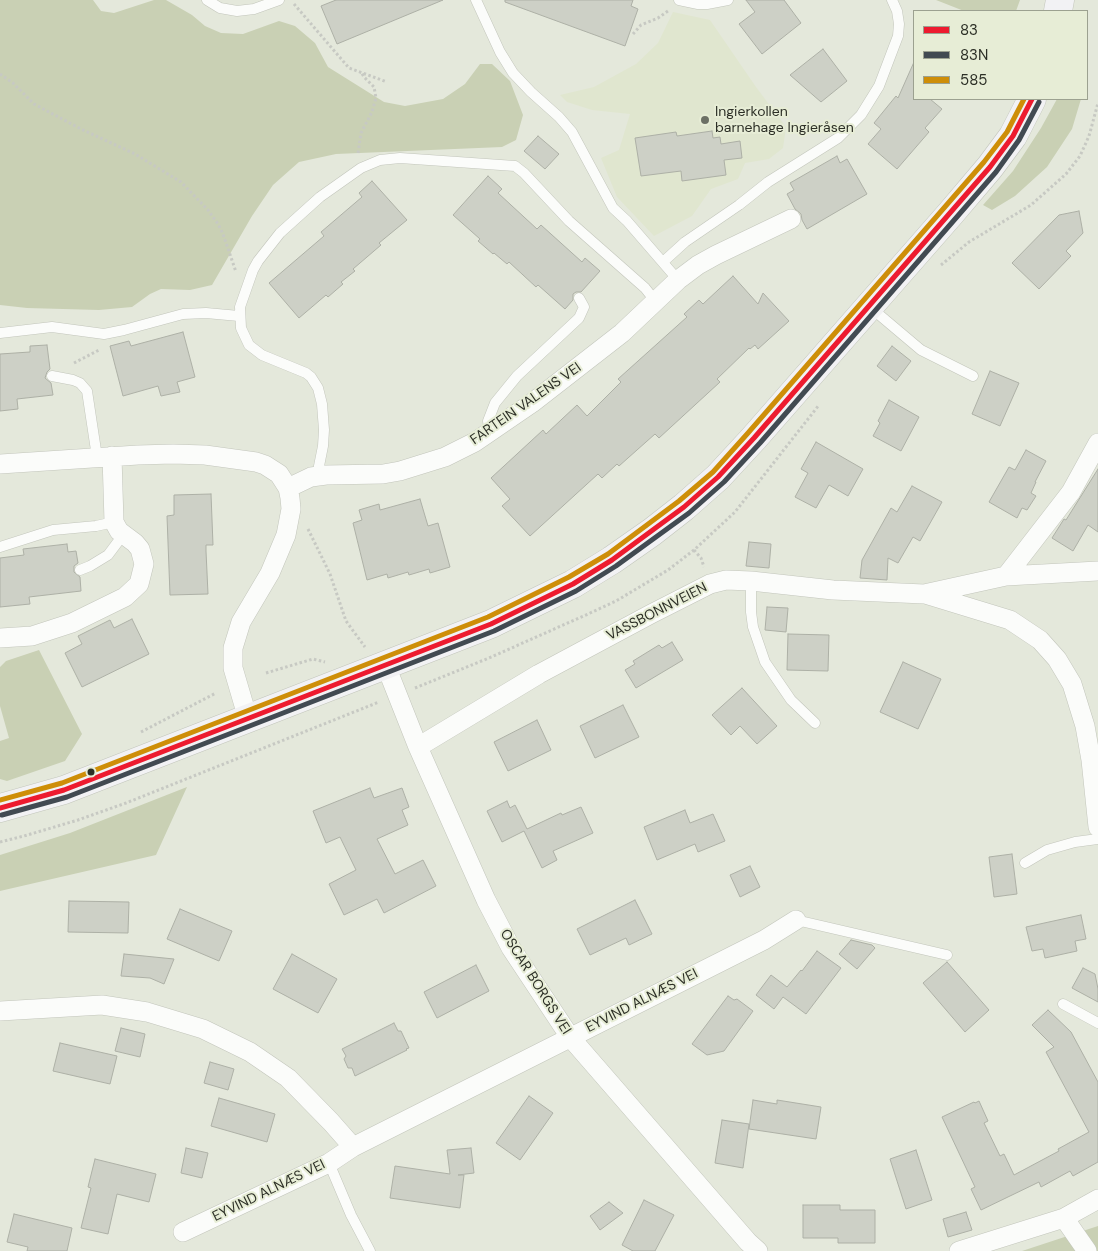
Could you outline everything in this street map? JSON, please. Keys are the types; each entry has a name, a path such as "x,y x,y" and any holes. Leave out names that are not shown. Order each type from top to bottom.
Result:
{"main road":[{"path":"0,808 64,790 383,667 522,610 573,584 612,560 684,507 718,477 754,438 990,167 1013,136 1031,100"}],"street":[{"name":"FARTEIN VALENS VEI","path":"288,488 316,476 382,474 400,471 445,457 490,432 532,403 622,334 678,280 716,255 790,219"},
{"path":"1006,576 1071,492 1098,443"},
{"path":"0,464 173,454 245,460 265,464 279,474 288,488 291,509 286,535 270,573 241,622 233,648 233,668 248,719"},
{"path":"0,638 32,636 87,616 131,593 142,579 144,559 138,546 119,528 105,457"},
{"name":"VASSBONNVEIEN","path":"924,594 1006,576 1098,572"},
{"name":"VASSBONNVEIEN","path":"418,747 539,674 710,584 726,580 751,581 833,590 924,594 1010,620 1040,640 1057,659 1072,684 1085,726 1091,760 1098,827"},
{"name":"OSCAR BORGS VEI","path":"383,667 398,694 418,747 490,908 511,948 570,1037 748,1242 758,1251"},
{"name":"EYVIND ALNÆS VEI","path":"183,1232 329,1163 353,1147 764,940 796,920"},
{"path":"0,1011 102,1005 148,1012 203,1029 250,1052 288,1078 353,1147"},
{"path":"959,1251 1064,1218 1098,1199"},
{"path":"1064,1218 1087,1251"}],"lane":[{"path":"207,0 220,8 237,11 254,9 279,0"},
{"path":"678,0 708,4 728,0"},
{"path":"663,262 685,242 739,205 768,182 838,138 861,115 879,86 898,36 897,11 892,0"},
{"path":"479,1 492,38 509,68 531,92 559,116 572,132 613,208 678,280"},
{"path":"316,476 323,446 324,430 322,404 318,388 306,373 254,350 244,336 239,316 240,307 248,282 258,261 280,233 320,197 360,168 380,160 400,158 515,166 570,221 644,288 656,302"},
{"path":"490,432 488,421 495,402 516,376 579,318 584,307 579,298"},
{"path":"869,307 921,350 973,376"},
{"path":"0,333 52,327 89,333 113,332 183,314 206,313 239,316"},
{"path":"52,376 63,377 80,383 86,391 105,457"},
{"path":"0,548 53,530 96,526 119,528 108,555 80,570"},
{"path":"751,581 753,627 757,644 765,662 790,700 815,723"},
{"path":"1026,863 1047,850 1098,838"},
{"path":"796,920 947,955"},
{"path":"1063,1004 1098,1024"},
{"path":"329,1163 351,1216 370,1251"}],"path":[{"path":"290,0 345,64 354,70 387,82"},
{"path":"633,34 641,25 658,18 670,8"},
{"path":"360,168 358,143 376,98 374,87 361,72"},
{"path":"0,74 13,83 34,104 81,129 135,154 181,182 218,224 234,270 248,282"},
{"path":"63,377 68,367 106,345 111,340 113,332"},
{"path":"307,527 330,574 346,620 383,667"},
{"path":"266,673 313,659 322,660 328,664"},
{"path":"140,732 216,693"},
{"path":"0,842 69,823 126,803 398,694"}],"shaded area":[{"path":"0,0 93,0 101,11 114,13 154,0 166,0 192,15 205,26 221,33 243,34 279,21 295,26 315,43 328,67 384,102 405,106 443,99 465,84 480,64 492,64 510,81 523,115 516,140 502,147 336,154 299,162 273,185 252,216 212,285 190,290 161,289 150,294 132,307 99,310 27,308 0,305"},
{"path":"936,0 1020,0 1016,10 961,10"},
{"name":"Ingierkollen barnehage Ingieråsen","path":"673,12 710,20 786,127 783,148 769,159 745,163 738,179 711,189 692,216 654,236 617,197 601,158 619,150 630,114 592,110 567,102 560,95 594,87 636,64 658,43"},
{"path":"1056,100 1081,100 1072,129 1047,167 1015,196 992,210 983,205 1013,171"},
{"path":"39,650 82,734 65,761 7,781 0,779 0,741 9,738 0,706 0,667 6,661"},
{"path":"187,787 156,855 0,891 0,855 70,833"},
{"path":"1098,1226 1098,1251 1022,1251"}],"building":[{"path":"336,0 443,0 337,44 321,6"},
{"path":"505,0 633,0 631,6 638,9 625,46 505,2"},
{"path":"746,0 784,0 801,23 762,54 739,24 755,12"},
{"path":"823,49 847,81 821,102 790,75"},
{"path":"913,64 913,100 931,100 942,109 925,128 929,132 897,169 868,144 881,129 874,123 896,96 898,98"},
{"path":"712,131 713,138 720,137 721,144 740,141 742,158 724,160 726,175 682,181 681,171 641,176 635,138 676,132 677,136"},
{"path":"538,136 559,154 545,169 524,151"},
{"path":"837,156 840,163 847,159 867,194 807,229 801,214 795,209 787,194 794,190 790,183"},
{"path":"488,176 502,189 498,193 537,229 541,225 582,262 585,258 600,271 581,292 573,294 573,300 565,309 538,285 536,287 509,262 507,264 493,254 478,241 480,239 453,215"},
{"path":"372,181 407,220 379,243 381,245 353,269 355,271 341,282 343,284 328,297 326,295 299,318 269,283 324,236 321,232 362,197 359,193"},
{"path":"1079,211 1083,233 1066,251 1071,256 1039,289 1012,263 1059,215"},
{"path":"733,276 758,304 763,293 789,321 758,349 755,345 749,348 717,379 720,382 659,438 655,434 619,466 617,464 602,478 598,474 530,536 502,506 510,499 491,478 543,430 546,434 577,405 587,416 621,382 618,379 687,317 684,314 699,300 703,304"},
{"path":"183,332 195,377 177,382 180,392 161,396 158,386 123,396 110,346 129,341 131,346"},
{"path":"47,345 50,369 45,378 51,383 53,395 17,399 18,409 0,411 0,354 30,352 30,346"},
{"path":"892,346 911,361 896,381 877,366"},
{"path":"990,371 1019,383 1000,426 972,414"},
{"path":"889,400 919,417 901,451 873,436 880,423 878,421"},
{"path":"816,442 863,469 848,496 829,485 816,508 795,497 808,473 801,469"},
{"path":"1026,450 1046,461 1031,493 1036,496 1027,510 1022,508 1017,518 989,502 1009,467 1015,470"},
{"path":"1098,469 1098,532 1088,525 1073,551 1052,538 1064,519 1066,520"},
{"path":"912,486 942,502 920,541 913,537 898,563 888,558 887,580 860,578 862,560 891,508 897,512"},
{"path":"211,494 213,545 206,545 208,594 170,595 167,516 174,515 174,495"},
{"path":"420,499 428,526 438,523 450,567 430,573 429,569 409,575 408,572 388,578 387,574 367,580 353,523 362,520 359,510 379,504 380,510"},
{"path":"749,542 771,544 769,568 746,566"},
{"path":"67,544 68,552 76,551 78,563 74,566 74,572 80,577 81,591 29,597 30,604 0,607 0,558 24,555 23,549"},
{"path":"767,607 788,608 786,632 765,630"},
{"path":"132,619 149,654 82,687 65,653 82,644 78,636 110,620 114,628"},
{"path":"788,634 829,635 828,671 787,670"},
{"path":"672,642 683,660 636,688 625,670 635,664 633,661 659,645 662,648"},
{"path":"903,662 941,679 918,729 880,712"},
{"path":"742,688 777,726 757,744 740,726 731,735 712,715"},
{"path":"623,705 639,737 595,758 580,726"},
{"path":"537,720 551,750 508,771 494,742"},
{"path":"370,788 374,798 402,788 409,807 402,810 408,825 377,839 395,874 423,860 436,886 384,913 377,899 344,915 329,884 356,870 340,837 326,843 313,811"},
{"path":"507,801 510,808 515,805 527,829 561,813 562,815 581,807 593,833 553,851 557,860 542,868 524,831 502,842 487,811"},
{"path":"685,810 690,823 713,814 725,841 698,852 695,844 657,860 644,827"},
{"path":"1012,854 1017,894 994,897 989,857"},
{"path":"750,866 760,887 740,897 730,875"},
{"path":"635,900 652,934 629,945 626,938 590,955 577,929"},
{"path":"69,901 129,902 128,933 68,932"},
{"path":"180,909 232,931 219,961 167,939"},
{"path":"1081,915 1086,939 1075,941 1077,951 1045,958 1043,949 1032,951 1026,927"},
{"path":"851,940 872,945 875,948 857,969 839,954"},
{"path":"817,951 841,968 806,1014 783,997 774,1009 756,995 771,975 787,987"},
{"path":"124,954 174,959 164,984 150,978 121,976"},
{"path":"292,954 337,979 318,1013 273,989"},
{"path":"947,962 989,1010 965,1032 923,983"},
{"path":"476,965 489,991 437,1018 424,992"},
{"path":"1083,968 1095,974 1098,1002 1072,988"},
{"path":"728,996 734,1000 737,999 753,1011 724,1051 707,1055 692,1044"},
{"path":"1048,1010 1071,1032 1098,1082 1098,1162 1073,1176 1070,1171 1041,1187 1039,1182 981,1210 971,1189 975,1187 942,1117 979,1101 988,1121 984,1123 1000,1156 1004,1154 1014,1175 1059,1151 1058,1149 1089,1132 1046,1052 1054,1047 1032,1025"},
{"path":"394,1023 398,1031 401,1031 409,1048 355,1076 352,1068 348,1068 344,1059 346,1056 342,1049"},
{"path":"121,1028 145,1034 140,1057 115,1051"},
{"path":"60,1043 117,1056 110,1084 53,1071"},
{"path":"210,1062 234,1069 228,1090 204,1083"},
{"path":"529,1096 553,1113 520,1160 496,1143"},
{"path":"219,1098 275,1114 267,1142 211,1126"},
{"path":"753,1100 777,1104 777,1100 821,1107 816,1139 749,1129"},
{"path":"722,1120 749,1124 743,1168 715,1163"},
{"path":"186,1148 208,1153 202,1178 181,1173"},
{"path":"471,1148 474,1173 458,1175 464,1175 460,1208 390,1198 395,1166 450,1174 447,1150"},
{"path":"916,1150 932,1200 906,1209 890,1159"},
{"path":"95,1159 156,1174 149,1202 117,1194 108,1234 81,1228 91,1188 88,1187"},
{"path":"644,1200 674,1215 655,1251 633,1251 622,1245"},
{"path":"609,1202 623,1213 600,1230 590,1216"},
{"path":"803,1205 840,1205 840,1210 875,1210 875,1243 838,1243 838,1238 803,1238"},
{"path":"966,1212 972,1230 948,1237 943,1219"},
{"path":"14,1214 72,1228 67,1251 27,1251 28,1247 7,1242"}],"transit line":[{"name":"585","path":"0,800 62,783 488,617 569,577 608,554 679,501 713,472 984,162 1007,132 1023,100"},
{"name":"83","path":"0,808 64,790 491,624 573,584 612,560 684,507 718,477 754,438 990,167 1013,136 1031,100"},
{"name":"83N","path":"2,815 67,797 494,631 576,591 616,566 689,513 724,482 760,443 996,172 1019,140 1039,102"}],"place":[{"name":"Ingierkollen barnehage Ingieråsen","path":"705,120"}]}
